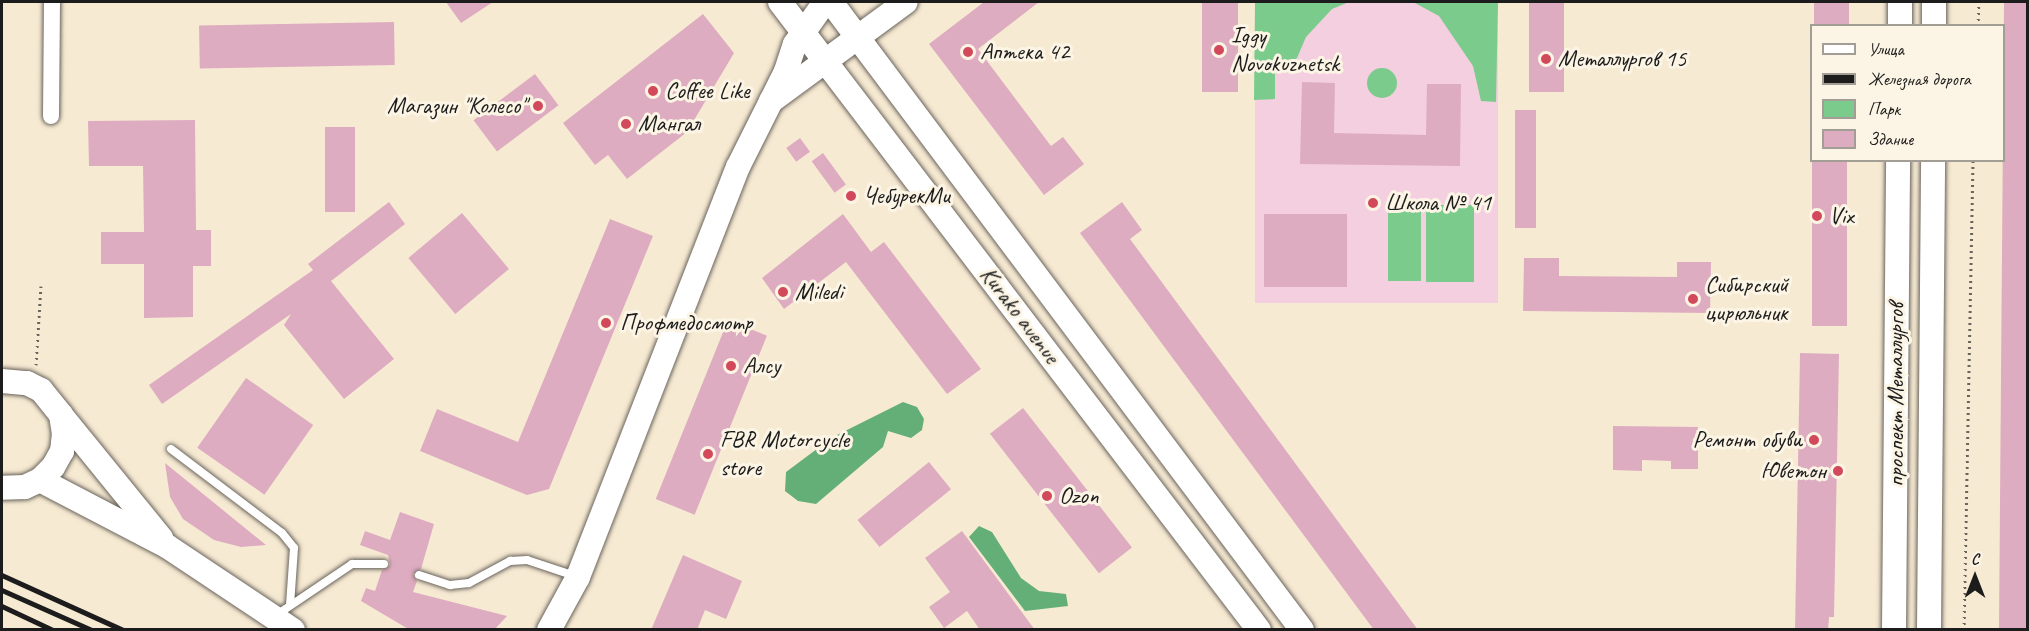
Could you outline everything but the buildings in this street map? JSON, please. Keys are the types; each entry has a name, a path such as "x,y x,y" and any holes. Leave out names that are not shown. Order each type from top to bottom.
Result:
{"main road":[{"name":"Kurako avenue","path":"780,2 1259,630"},
{"path":"549,630 578,577 738,167 803,32 825,2"},
{"name":"Kurako avenue","path":"831,2 1302,630"},
{"path":"771,101 857,34 906,2"},
{"path":"1900,2 1900,24"},
{"path":"1934,2 1934,24"},
{"name":"проспект Металлургов","path":"1894,630 1898,162"},
{"name":"проспект Металлургов","path":"1929,630 1933,162"},
{"path":"2,381 27,383 41,390 168,547"},
{"path":"4,491 40,480 53,467 62,451 61,415"},
{"path":"40,480 168,547 285,617"}],"street":[{"path":"51,116 52,2"}],"lane":[{"path":"171,450 282,533 294,548 285,617"},
{"path":"419,575 450,585 469,583 510,561 527,560 578,577"},
{"path":"285,617 352,564 384,564"}],"path":[{"path":"1978,24 1979,2"},
{"path":"1964,630 1973,162"},
{"path":"36,374 41,286"}],"shaded area":[{"name":"Школа № 41","path":"1255,2 1498,2 1498,303 1255,303"}],"green space":[{"path":"1255,2 1349,2 1332,9 1306,37 1297,58 1286,66 1275,67 1275,99 1254,100"},
{"path":"1413,2 1498,2 1496,102 1481,101 1473,66 1439,16"},
{"path":"1382,68 1393,72 1397,83 1393,94 1382,98 1371,94 1367,83 1371,72"},
{"path":"1388,205 1421,205 1421,281 1388,281"},
{"path":"1426,205 1474,205 1474,282 1426,282"},
{"path":"903,402 917,407 924,419 922,430 911,438 888,431 883,447 816,504 798,501 785,491 786,472 833,437"},
{"path":"979,526 992,532 1021,578 1039,591 1066,594 1068,606 1025,611 969,537"}],"railway":[{"path":"2,575 123,630"},
{"path":"2,590 92,630"},
{"path":"2,606 53,630"}],"place":[{"name":"Iggy Novokuznetsk","path":"1219,50"},
{"name":"Аптека 42","path":"968,52"},
{"name":"Металлургов 15","path":"1546,59"},
{"name":"Coffee Like","path":"653,91"},
{"name":"Магазин \"Колесо\"","path":"538,106"},
{"name":"Мангал","path":"626,124"},
{"name":"ЧебурекМи","path":"851,196"},
{"name":"Школа № 41","path":"1373,203"},
{"name":"Vix","path":"1817,216"},
{"name":"Miledi","path":"783,292"},
{"name":"Сибирский цирюльник","path":"1693,299"},
{"name":"Профмедосмотр","path":"606,323"},
{"name":"Алсу","path":"731,366"},
{"name":"Ремонт обуви","path":"1814,440"},
{"name":"FBR Motorcycle store","path":"708,454"},
{"name":"Юветон","path":"1838,471"},
{"name":"Ozon","path":"1047,496"}]}
